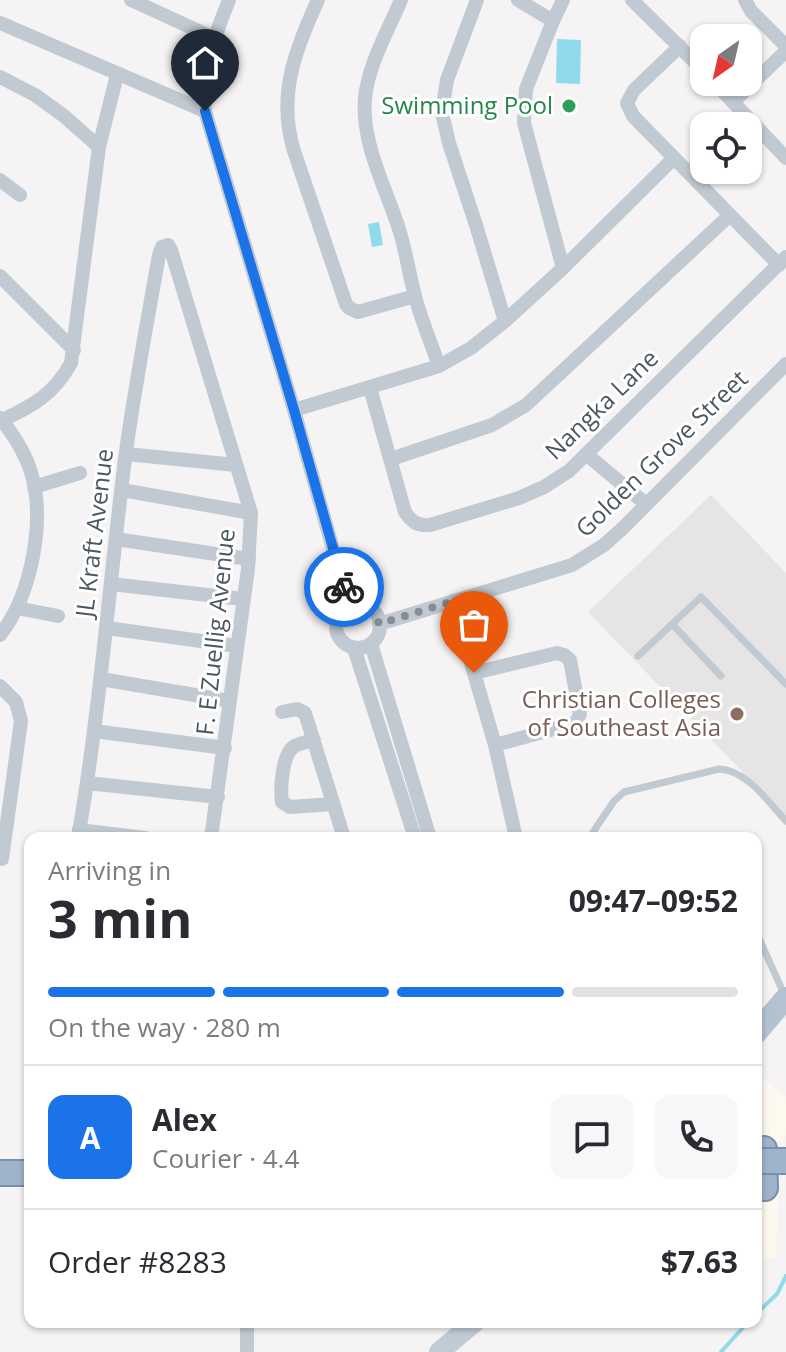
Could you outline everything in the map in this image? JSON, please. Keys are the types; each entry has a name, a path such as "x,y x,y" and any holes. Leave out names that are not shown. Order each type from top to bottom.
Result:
{"highway":[{"path":"786,1161 766,1152 766,1185 786,1175"}],"main road":[{"path":"762,1026 786,998"},
{"path":"439,1352 468,1328"}],"street":[{"path":"229,0 206,67 205,111 349,606"},
{"path":"318,0 298,48 288,89 287,129 294,151 349,308 358,312 415,296"},
{"path":"401,0 376,58 365,100 371,149 400,230 415,296 439,366"},
{"path":"477,0 447,80 442,113 505,321"},
{"path":"518,0 553,21"},
{"path":"563,0 526,89 524,123 563,268"},
{"path":"733,102 786,48 751,11 745,0"},
{"path":"139,2 214,38"},
{"path":"640,3 690,56"},
{"path":"0,23 205,111"},
{"path":"680,46 634,90 627,103 633,116 730,215 782,261"},
{"path":"0,635 17,608 26,582 36,528 31,472 1,419 35,405 55,387 71,363 99,147 117,75"},
{"path":"0,77 64,116 99,147"},
{"path":"727,96 786,158"},
{"path":"294,410 439,366 471,348 563,268 674,158"},
{"path":"0,180 20,195"},
{"path":"391,459 492,425 526,405 730,215"},
{"name":"JL Kraft Avenue","path":"78,832 101,679 126,454 159,255 165,245 171,250"},
{"name":"F. E Zuellig Avenue","path":"171,250 251,513 249,559 212,832"},
{"name":"Nangka Lane","path":"370,388 405,512 415,524 423,526 519,498 569,471 782,261"},
{"path":"0,276 74,350"},
{"name":"Golden Grove Street","path":"379,624 572,565 604,545 786,364"},
{"path":"126,454 236,465"},
{"path":"586,454 646,504"},
{"path":"34,487 80,473"},
{"path":"122,490 251,513"},
{"path":"116,539 249,559"},
{"path":"111,584 243,599"},
{"path":"453,601 495,745 515,832"},
{"path":"349,606 368,608 376,614 379,624 379,633 366,647 354,648 342,642 336,629 339,616 349,606"},
{"path":"17,608 58,616"},
{"path":"107,628 237,646"},
{"path":"371,644 428,832"},
{"path":"354,648 413,832"},
{"path":"474,673 557,653 570,660 580,714 576,723 495,745"},
{"path":"101,679 230,701"},
{"path":"0,686 16,702 21,721 2,859"},
{"path":"282,712 297,709 307,717 342,832"},
{"path":"94,731 225,748"},
{"path":"314,740 295,746 287,756 282,802 290,807 333,804"},
{"path":"87,783 218,797"},
{"path":"247,1328 247,1352"}],"lane":[{"path":"638,656 701,597 786,684"},
{"path":"672,624 721,676"},
{"path":"593,832 614,801 624,792 719,769 739,774 786,821"},
{"path":"762,945 786,998"}],"shaded area":[{"name":"Christian Colleges of Southeast Asia","path":"711,495 786,573 786,817 588,612"},
{"path":"762,1079 786,1097 786,1134 783,1142 762,1142"},
{"path":"762,1193 778,1193 776,1258 762,1257"}],"water":[{"path":"557,39 581,40 580,84 556,83"},
{"path":"379,222 383,245 372,247 368,224"}],"waterway":[{"path":"762,1308 777,1294 786,1276"},
{"path":"721,1352 743,1328"}],"way so far":[{"path":"344,587 349,606 359,605 372,610 379,624 453,601 474,673"}],"place":[{"name":"Swimming Pool","path":"569,106"},
{"name":"Christian Colleges of Southeast Asia","path":"737,714"}],"route":[{"path":"205,111 344,587"}]}
